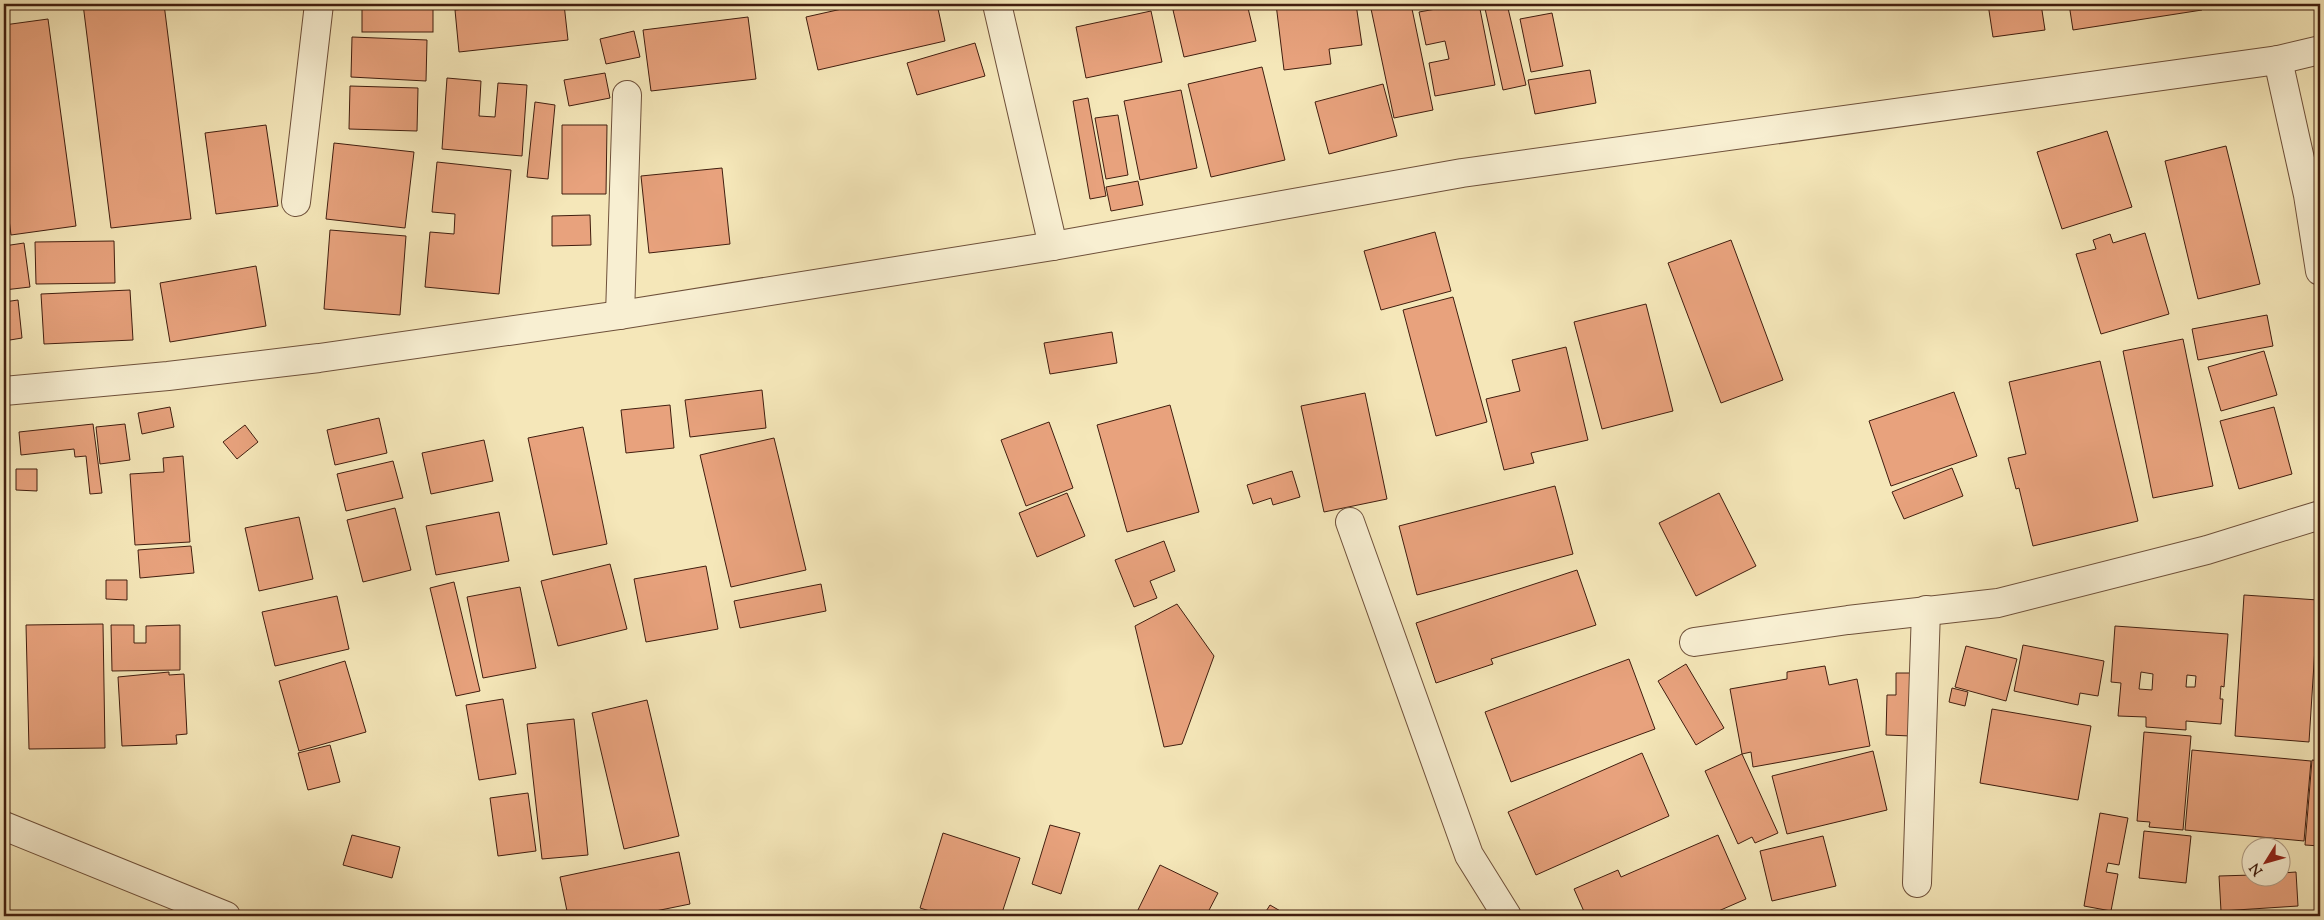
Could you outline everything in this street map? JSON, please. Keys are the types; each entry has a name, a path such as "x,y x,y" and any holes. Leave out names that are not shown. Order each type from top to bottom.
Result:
{"street":[{"path":"296,202 319,4"},
{"path":"997,4 1053,246"},
{"path":"4,391 168,376 319,358 620,315 1053,246 1462,173 2278,60 2320,50"},
{"path":"2278,60 2308,195 2320,271"},
{"path":"620,315 627,95"},
{"path":"1694,642 1998,602 2207,550 2320,515"},
{"path":"1350,522 1469,855 1507,916"},
{"path":"1917,883 1926,610"},
{"path":"4,826 226,916"}],"building":[{"path":"83,4 164,4 191,219 111,228"},
{"path":"362,4 433,4 433,32 362,32"},
{"path":"512,4 564,4 568,40 459,52 455,10"},
{"path":"864,4 937,4 945,41 818,70 806,17"},
{"path":"1201,4 1247,4 1256,41 1184,57 1173,10"},
{"path":"1276,4 1356,4 1362,45 1329,49 1331,64 1284,70"},
{"path":"1370,4 1411,4 1433,110 1394,118"},
{"path":"1464,4 1479,4 1495,85 1435,96 1429,63 1449,59 1445,41 1426,45 1419,12"},
{"path":"1484,4 1507,4 1526,85 1503,90"},
{"path":"1988,4 2041,4 2045,30 1993,37"},
{"path":"2069,4 2200,4 2202,10 2073,30"},
{"path":"1151,11 1162,62 1086,78 1076,27"},
{"path":"1552,13 1563,66 1531,72 1520,19"},
{"path":"748,17 756,79 651,91 643,30"},
{"path":"48,19 76,226 11,235 4,180 4,25"},
{"path":"634,31 640,57 606,64 600,39"},
{"path":"352,37 427,40 426,81 351,77"},
{"path":"975,43 985,76 917,95 907,63"},
{"path":"1262,67 1285,160 1211,177 1188,84"},
{"path":"1590,70 1596,103 1535,114 1528,80"},
{"path":"605,73 610,98 569,106 564,80"},
{"path":"447,78 481,81 479,116 495,117 498,83 527,85 522,156 442,149"},
{"path":"1383,84 1397,136 1329,154 1315,102"},
{"path":"350,86 418,88 417,131 349,129"},
{"path":"1181,90 1197,168 1140,180 1124,101"},
{"path":"1088,98 1106,196 1090,199 1073,101"},
{"path":"535,102 555,105 548,179 527,177"},
{"path":"1118,115 1128,175 1106,179 1095,118"},
{"path":"266,125 278,206 216,214 205,133"},
{"path":"562,125 607,125 606,194 562,194"},
{"path":"2107,131 2132,207 2062,229 2037,152"},
{"path":"334,143 414,152 405,228 326,219"},
{"path":"2226,146 2260,284 2198,299 2165,161"},
{"path":"437,162 511,170 499,294 425,287 430,232 454,234 455,214 432,212"},
{"path":"722,168 730,244 649,253 641,176"},
{"path":"1138,181 1143,205 1111,211 1106,187"},
{"path":"590,215 591,245 552,246 552,216"},
{"path":"330,230 406,236 400,315 324,309"},
{"path":"1435,232 1451,291 1381,310 1364,251"},
{"path":"2145,233 2169,314 2101,334 2076,254 2096,249 2093,240 2110,234 2113,243"},
{"path":"1731,240 1783,380 1721,403 1668,263"},
{"path":"114,241 115,283 36,284 35,242"},
{"path":"24,243 30,287 4,290 4,246"},
{"path":"256,266 266,326 170,342 160,283"},
{"path":"130,290 133,340 44,344 41,294"},
{"path":"1453,297 1487,422 1436,436 1403,310"},
{"path":"18,300 22,338 4,341 4,302"},
{"path":"1646,304 1673,411 1602,429 1574,322"},
{"path":"2267,315 2273,346 2198,360 2192,329"},
{"path":"1112,332 1117,363 1050,374 1044,343"},
{"path":"2183,339 2213,486 2153,498 2123,351"},
{"path":"1566,347 1588,440 1531,453 1534,463 1504,470 1486,399 1520,391 1512,360"},
{"path":"2264,351 2277,395 2221,411 2208,367"},
{"path":"2100,361 2138,521 2033,546 2019,488 2016,489 2008,458 2026,454 2009,382"},
{"path":"762,390 766,428 690,437 685,400"},
{"path":"1954,392 1977,456 1891,486 1869,421"},
{"path":"1365,393 1387,499 1324,512 1301,406"},
{"path":"670,405 674,448 626,453 621,410"},
{"path":"1170,405 1199,512 1127,532 1097,425"},
{"path":"170,407 174,427 142,434 138,413"},
{"path":"2274,407 2292,474 2239,489 2220,421"},
{"path":"379,418 387,453 335,465 327,430"},
{"path":"1049,422 1073,488 1026,506 1001,440"},
{"path":"93,424 102,493 90,494 86,456 75,457 74,449 21,455 19,432"},
{"path":"125,424 130,460 100,464 96,427"},
{"path":"245,425 258,442 237,459 223,442"},
{"path":"583,427 607,544 553,555 528,438"},
{"path":"774,438 806,570 731,587 700,455"},
{"path":"484,440 493,481 431,494 422,453"},
{"path":"183,456 190,542 135,545 130,474 164,472 163,458"},
{"path":"393,461 403,498 346,511 337,474"},
{"path":"1952,468 1963,496 1904,519 1892,492"},
{"path":"16,469 37,469 37,491 16,490"},
{"path":"1292,471 1300,497 1273,505 1271,498 1253,504 1247,485"},
{"path":"1555,486 1573,554 1417,595 1399,526"},
{"path":"1067,493 1085,536 1037,557 1019,513"},
{"path":"1719,493 1756,566 1696,596 1659,523"},
{"path":"395,508 411,570 363,582 347,520"},
{"path":"499,512 509,561 436,575 426,526"},
{"path":"299,517 313,579 259,591 245,528"},
{"path":"1164,541 1175,571 1150,581 1157,598 1134,607 1115,560"},
{"path":"191,546 194,573 140,578 138,550"},
{"path":"610,564 627,629 558,646 541,581"},
{"path":"706,566 718,629 646,642 634,579"},
{"path":"1577,570 1596,625 1491,659 1493,664 1436,683 1416,623"},
{"path":"106,580 127,580 127,600 106,599"},
{"path":"454,582 480,691 456,696 430,588"},
{"path":"821,584 826,611 740,628 734,601"},
{"path":"520,587 536,668 483,678 467,597"},
{"path":"2244,595 2318,600 2309,742 2235,736"},
{"path":"337,596 349,649 275,666 262,612"},
{"path":"1177,604 1214,656 1182,744 1164,747 1135,626"},
{"path":"103,624 105,748 29,749 26,625"},
{"path":"111,625 134,625 134,643 146,643 146,626 180,625 180,670 112,671"},
{"path":"2115,626 2228,634 2224,687 2221,686 2220,699 2223,699 2221,724 2186,721 2186,730 2146,727 2146,717 2118,716 2121,683 2111,682","holes":["2141,672 2153,674 2152,690 2139,689","2187,675 2196,676 2195,687 2186,687"]},
{"path":"2023,645 2104,661 2098,696 2080,693 2078,705 2014,691"},
{"path":"1966,646 2017,659 2006,701 1955,687"},
{"path":"1629,659 1655,729 1511,782 1485,712"},
{"path":"345,661 366,732 299,751 279,681"},
{"path":"1686,664 1724,728 1696,745 1658,681"},
{"path":"1825,666 1829,685 1857,679 1870,746 1753,767 1751,752 1742,754 1730,689 1787,679 1787,672"},
{"path":"169,672 169,675 184,674 187,734 176,735 177,744 122,746 118,677"},
{"path":"1896,673 1912,673 1911,736 1886,735 1887,695 1896,695"},
{"path":"1952,688 1968,692 1965,706 1949,702"},
{"path":"503,699 516,774 479,780 466,705"},
{"path":"647,700 679,836 624,849 592,713"},
{"path":"1992,709 2091,726 2078,800 1980,783"},
{"path":"574,719 588,855 542,859 527,724"},
{"path":"2144,732 2191,736 2183,830 2149,827 2150,822 2137,821"},
{"path":"330,745 340,782 308,790 298,753"},
{"path":"2192,750 2311,761 2304,841 2292,840 2292,838 2272,838 2185,830"},
{"path":"1873,751 1887,810 1787,834 1772,776"},
{"path":"1642,753 1669,816 1536,875 1508,812"},
{"path":"1742,754 1778,833 1755,843 1752,837 1738,844 1705,771"},
{"path":"2312,760 2320,761 2320,846 2305,845"},
{"path":"528,793 536,851 498,856 490,798"},
{"path":"2100,813 2128,818 2119,865 2108,863 2106,872 2118,874 2111,911 2084,906"},
{"path":"1050,825 1080,833 1061,894 1032,884"},
{"path":"2144,831 2191,836 2186,883 2139,878"},
{"path":"943,833 1020,858 1001,916 946,916 920,908"},
{"path":"352,835 400,847 392,878 343,865"},
{"path":"1718,835 1746,899 1707,916 1586,916 1574,889 1618,870 1621,877"},
{"path":"1823,836 1836,886 1772,901 1760,851"},
{"path":"679,852 690,904 631,916 604,916 604,914 568,916 560,877"},
{"path":"1160,865 1218,893 1206,916 1135,916"},
{"path":"2292,872 2296,872 2298,906 2221,911 2219,876 2242,875 2242,888 2292,888"},
{"path":"1270,905 1289,916 1263,916"}]}
